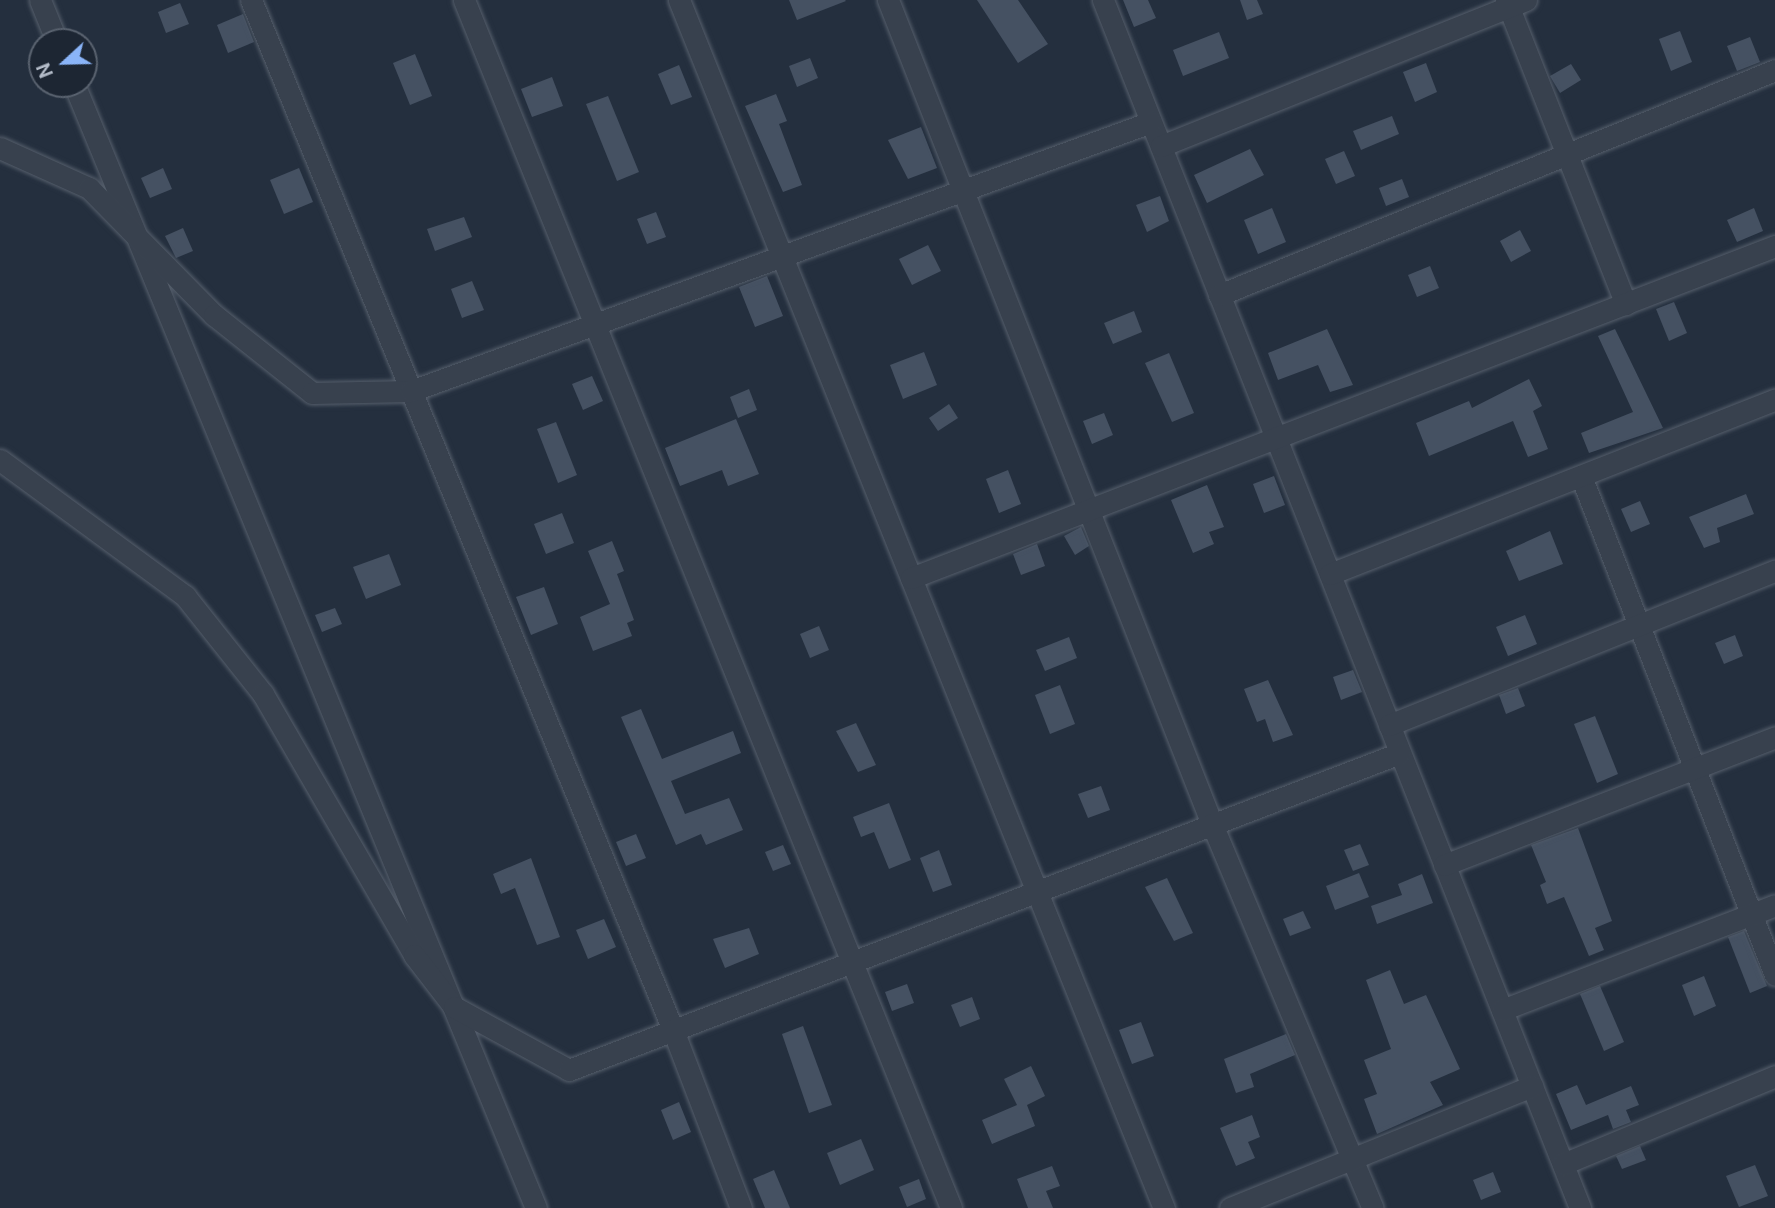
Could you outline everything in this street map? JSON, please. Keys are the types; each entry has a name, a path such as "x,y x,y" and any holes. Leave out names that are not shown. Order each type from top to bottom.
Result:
{"street":[{"path":"40,0 51,28"},
{"path":"251,0 673,1030 741,1208"},
{"path":"464,0 951,1208"},
{"path":"679,0 1164,1208"},
{"path":"888,0 965,187 1212,824 1373,1208"},
{"path":"1103,0 1580,1208"},
{"path":"1161,146 1513,2 1567,155 1626,304"},
{"path":"1219,295 1775,70"},
{"path":"80,98 536,1208"},
{"path":"0,148 89,188 140,243 214,315 312,393 411,391 965,187 1151,122"},
{"path":"911,578 1775,247"},
{"path":"1330,573 1775,400"},
{"path":"0,460 185,596 263,694 414,955 454,1007 569,1070 1400,753"},
{"path":"1581,476 1775,975"},
{"path":"1389,725 1775,571"},
{"path":"1444,865 1775,737"},
{"path":"1502,1010 1775,905"},
{"path":"1563,1164 1775,1076"},
{"path":"1230,1208 1532,1086"}],"building":[{"path":"789,0 845,0 846,1 797,20"},
{"path":"977,0 1018,0 1048,44 1018,63"},
{"path":"1123,0 1148,0 1156,18 1134,27"},
{"path":"1240,0 1257,0 1263,14 1247,20"},
{"path":"180,3 189,24 166,33 158,12"},
{"path":"243,14 254,42 228,53 217,25"},
{"path":"1680,31 1692,62 1671,71 1659,39"},
{"path":"1219,32 1229,58 1183,76 1173,50"},
{"path":"1750,37 1760,62 1737,71 1727,46"},
{"path":"415,54 432,96 410,105 393,63"},
{"path":"810,58 818,78 797,87 789,66"},
{"path":"1426,63 1437,92 1415,102 1403,72"},
{"path":"1571,64 1581,80 1560,93 1550,76"},
{"path":"679,65 692,97 671,105 658,74"},
{"path":"552,77 563,106 532,117 521,89"},
{"path":"776,94 787,121 779,124 802,185 783,192 745,106"},
{"path":"608,96 639,172 617,181 586,104"},
{"path":"1392,116 1399,134 1361,150 1353,131"},
{"path":"921,127 937,168 908,179 888,140"},
{"path":"1250,149 1264,175 1207,203 1194,175"},
{"path":"1344,151 1355,176 1336,184 1325,159"},
{"path":"163,168 172,189 150,198 141,178"},
{"path":"299,168 313,202 284,214 270,180"},
{"path":"1402,179 1409,197 1386,206 1379,188"},
{"path":"1160,196 1169,221 1147,232 1136,205"},
{"path":"1272,208 1286,242 1258,254 1244,220"},
{"path":"1754,208 1763,231 1737,242 1727,220"},
{"path":"656,212 666,237 647,244 637,219"},
{"path":"464,217 472,237 435,251 427,229"},
{"path":"183,228 193,251 176,258 165,236"},
{"path":"1520,230 1531,251 1511,262 1500,241"},
{"path":"928,245 941,271 912,285 899,259"},
{"path":"1430,266 1439,288 1417,297 1408,275"},
{"path":"767,276 783,316 755,327 739,287"},
{"path":"472,281 484,310 462,318 451,289"},
{"path":"1674,302 1687,333 1669,341 1656,309"},
{"path":"1134,311 1142,332 1113,344 1104,323"},
{"path":"1327,329 1353,385 1330,392 1318,365 1278,380 1268,353"},
{"path":"1615,329 1663,428 1589,453 1581,433 1633,412 1598,336"},
{"path":"924,352 937,385 903,399 890,365"},
{"path":"1169,353 1194,413 1172,422 1145,363"},
{"path":"592,376 603,401 583,410 572,384"},
{"path":"1529,379 1542,406 1533,411 1548,449 1528,457 1513,421 1429,456 1416,423 1469,401 1472,408"},
{"path":"749,389 757,410 738,418 730,397"},
{"path":"949,404 958,418 938,431 929,418"},
{"path":"1104,413 1113,435 1092,444 1083,421"},
{"path":"736,419 759,474 728,486 722,470 680,486 665,448"},
{"path":"556,422 577,475 558,483 537,429"},
{"path":"1008,470 1021,504 999,513 986,479"},
{"path":"1274,476 1285,505 1264,513 1253,484"},
{"path":"1207,485 1224,527 1209,532 1214,544 1193,553 1171,500"},
{"path":"1746,494 1754,514 1717,528 1720,542 1704,548 1689,517"},
{"path":"1640,501 1650,524 1631,532 1621,509"},
{"path":"562,513 574,543 546,554 534,524"},
{"path":"1081,527 1089,546 1075,555 1064,536"},
{"path":"1550,531 1563,564 1519,581 1506,551"},
{"path":"612,541 624,571 617,574 634,620 627,623 632,636 593,651 580,617 610,604 588,551"},
{"path":"1037,544 1045,566 1021,575 1013,554"},
{"path":"389,554 401,585 366,599 353,567"},
{"path":"544,587 558,624 531,635 516,597"},
{"path":"335,608 342,624 322,632 315,615"},
{"path":"1525,615 1537,644 1508,656 1496,627"},
{"path":"819,626 829,650 810,658 800,634"},
{"path":"1735,635 1743,656 1724,664 1715,643"},
{"path":"1069,637 1077,658 1045,671 1036,650"},
{"path":"1353,670 1362,692 1341,700 1333,677"},
{"path":"1268,680 1293,735 1273,742 1265,719 1257,722 1244,689"},
{"path":"1060,685 1075,724 1050,734 1035,695"},
{"path":"1518,688 1525,706 1506,714 1499,695"},
{"path":"641,709 662,759 733,731 741,753 671,781 685,814 729,798 743,830 706,845 701,834 676,845 621,717"},
{"path":"1595,716 1618,774 1597,783 1574,724"},
{"path":"856,723 876,765 858,772 836,731"},
{"path":"1101,786 1110,810 1088,818 1078,794"},
{"path":"889,803 911,860 889,869 874,832 861,837 853,817"},
{"path":"1578,828 1612,921 1595,928 1604,950 1589,956 1564,897 1547,904 1540,885 1546,882 1531,845"},
{"path":"636,834 646,858 626,866 616,842"},
{"path":"1360,844 1369,865 1353,871 1344,850"},
{"path":"783,845 791,864 773,871 765,852"},
{"path":"939,850 952,885 933,892 920,858"},
{"path":"531,858 560,937 537,945 515,888 501,894 493,874"},
{"path":"1359,873 1369,897 1335,910 1326,886"},
{"path":"1422,874 1433,903 1377,924 1371,906 1402,895 1398,884"},
{"path":"1167,878 1193,933 1174,941 1145,887"},
{"path":"1303,911 1311,928 1290,936 1283,919"},
{"path":"604,919 616,947 588,959 576,930"},
{"path":"749,928 759,954 725,968 713,939"},
{"path":"1744,931 1767,986 1750,993 1728,937"},
{"path":"1390,970 1404,1004 1426,995 1460,1069 1430,1082 1443,1105 1377,1134 1364,1099 1377,1094 1364,1060 1391,1049 1366,980"},
{"path":"1704,976 1716,1006 1694,1016 1682,985"},
{"path":"907,984 914,1003 892,1011 885,992"},
{"path":"1600,986 1624,1042 1604,1051 1580,994"},
{"path":"972,997 980,1019 960,1027 951,1005"},
{"path":"1141,1022 1154,1056 1132,1064 1119,1030"},
{"path":"803,1026 832,1105 809,1113 782,1034"},
{"path":"1286,1034 1295,1055 1250,1074 1254,1087 1236,1093 1224,1059"},
{"path":"1031,1066 1045,1096 1027,1105 1035,1126 992,1144 982,1120 1017,1105 1004,1079"},
{"path":"1577,1085 1586,1105 1631,1086 1639,1105 1626,1110 1631,1122 1613,1129 1608,1115 1571,1130 1556,1094"},
{"path":"679,1102 691,1132 673,1140 661,1110"},
{"path":"1252,1115 1260,1137 1248,1142 1255,1158 1236,1166 1220,1128"},
{"path":"861,1139 874,1170 840,1185 827,1153"},
{"path":"1640,1146 1646,1160 1622,1169 1616,1156"},
{"path":"1755,1165 1768,1196 1739,1207 1726,1176"},
{"path":"1052,1166 1060,1186 1046,1191 1053,1208 1028,1208 1017,1179"},
{"path":"774,1170 790,1208 765,1208 753,1179"},
{"path":"1493,1172 1501,1192 1481,1200 1473,1180"},
{"path":"919,1179 926,1199 907,1207 899,1187"}]}
